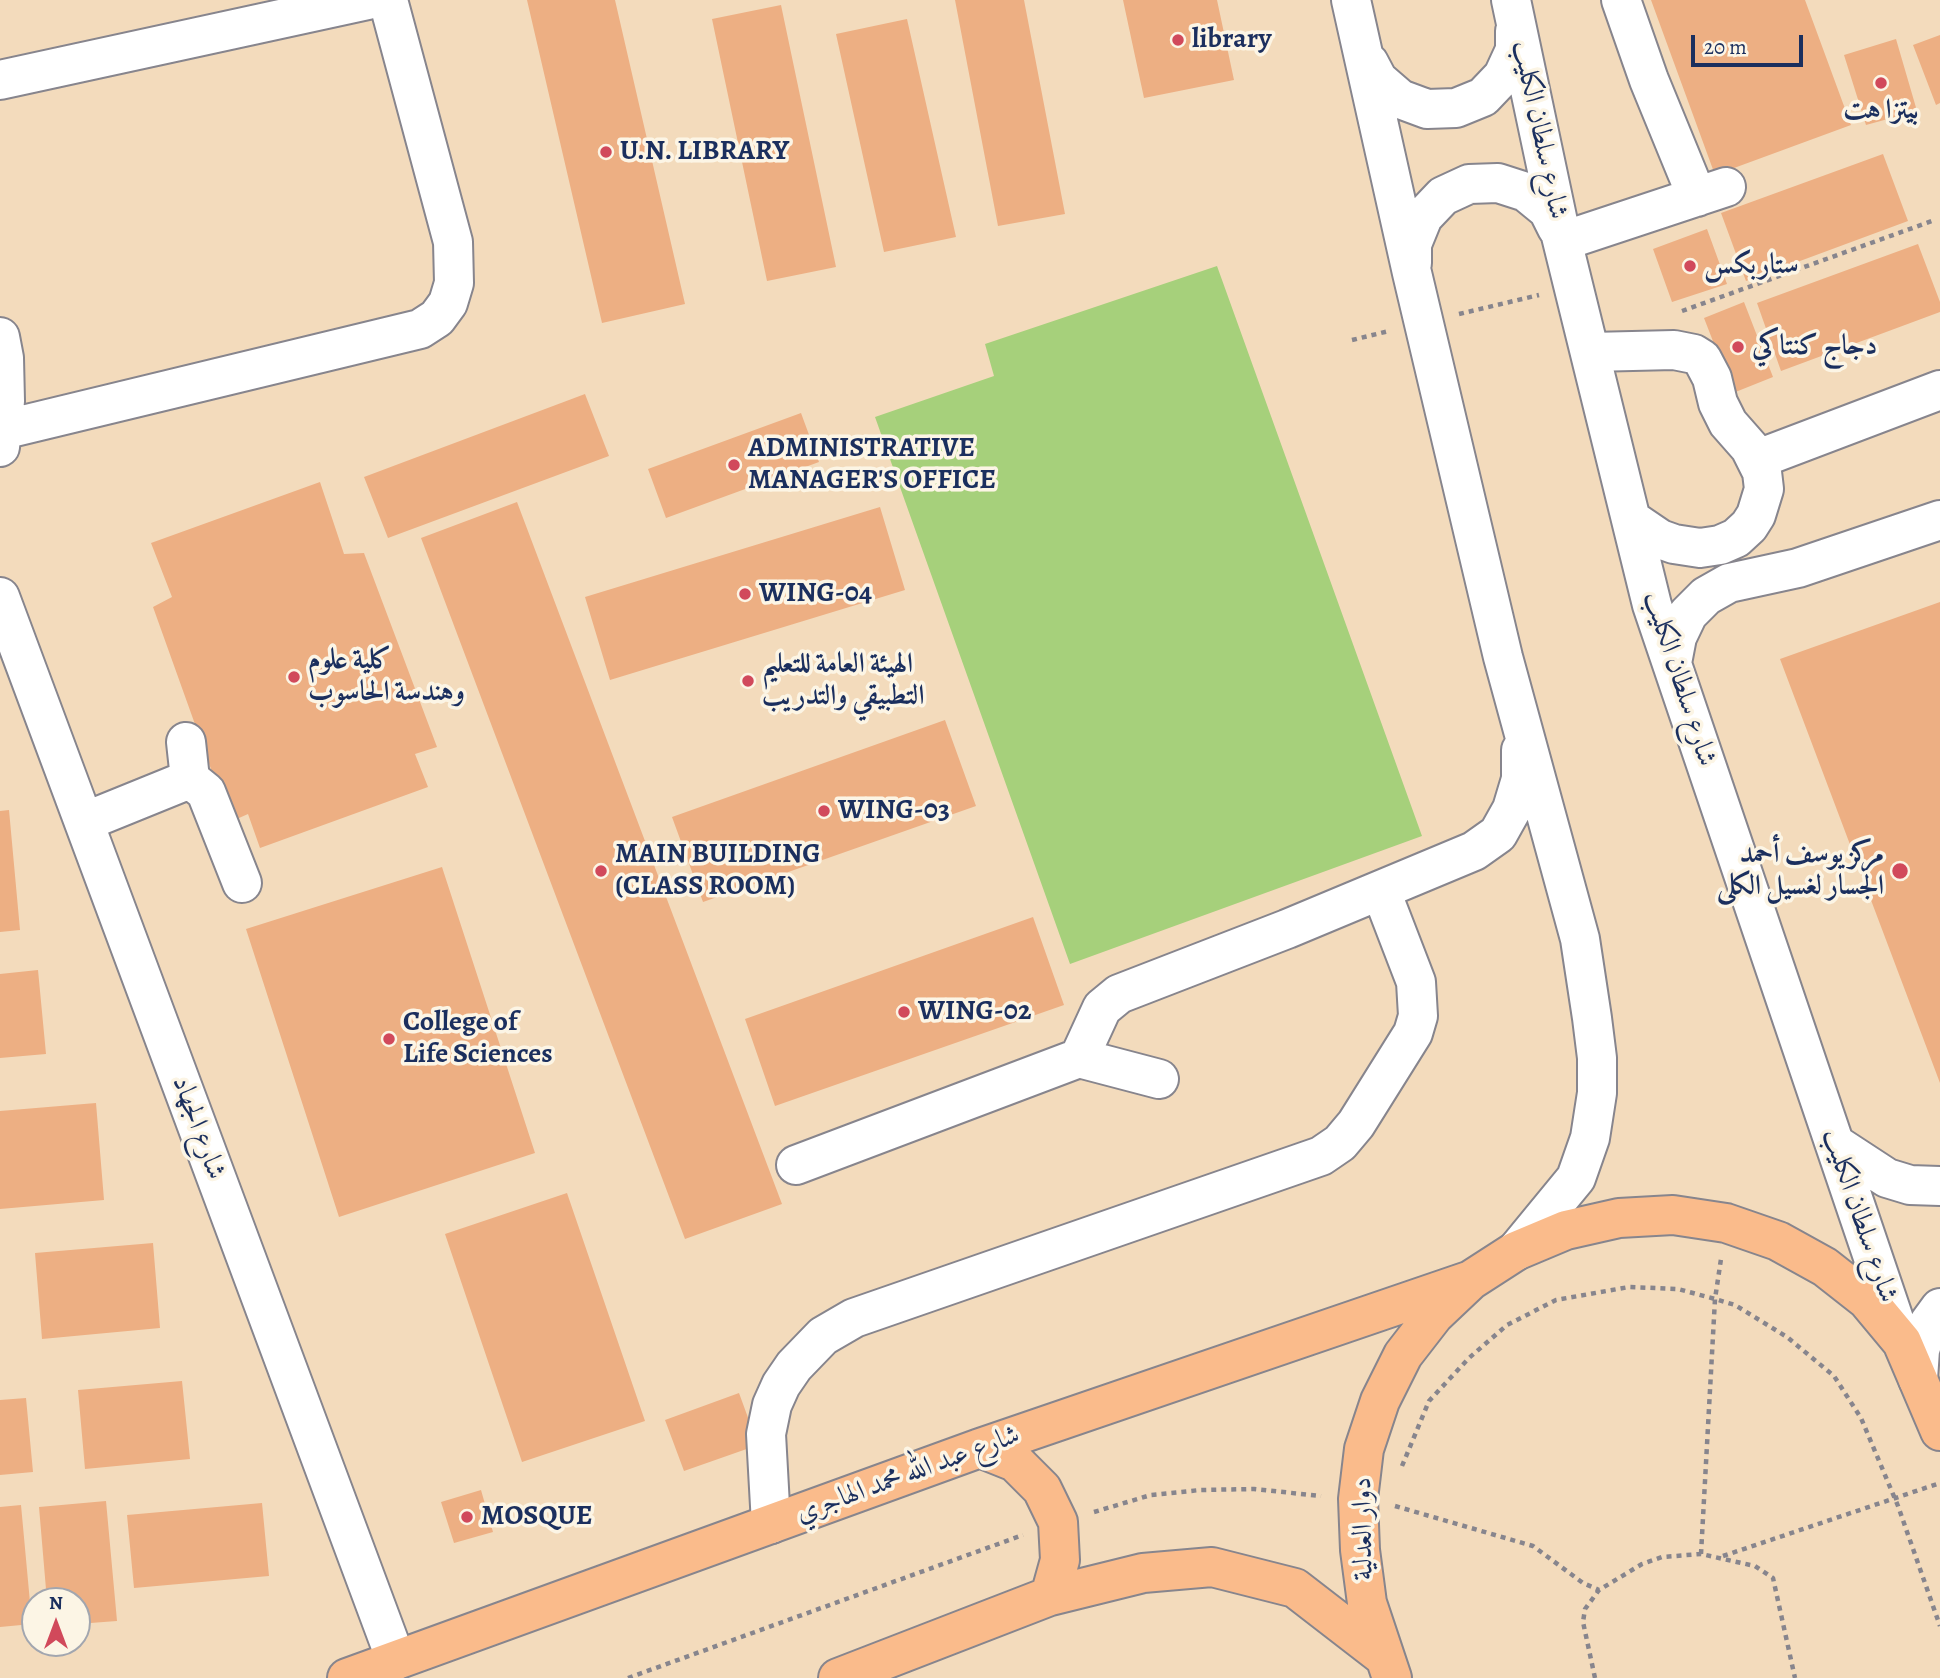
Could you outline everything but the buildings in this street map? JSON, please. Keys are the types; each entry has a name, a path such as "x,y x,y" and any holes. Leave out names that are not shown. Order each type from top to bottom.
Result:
{"main road":[{"name":"دوار العدلية","path":"1387,1667 1367,1603 1360,1550 1376,1503 1364,1449 1380,1401 1403,1355 1434,1315 1471,1280 1516,1251 1566,1230 1619,1218 1673,1215 1726,1223 1778,1241 1825,1266 1867,1300 1902,1342 1940,1432"},
{"name":"شارع عبد الله محمد الهاجري","path":"348,1678 980,1448 1471,1280"},
{"path":"980,1448 1015,1462 1042,1489 1058,1522 1060,1560 1050,1596"},
{"path":"838,1678 1050,1596 1143,1573 1212,1567 1295,1588 1387,1667"}],"street":[{"path":"0,80 368,0"},
{"path":"0,337 4,358 5,401 1,438 419,329 437,318 448,303 454,283 453,242 388,0"},
{"path":"1351,0 1412,273 1521,725 1580,939 1597,1058 1597,1093 1590,1138 1576,1178 1516,1251"},
{"path":"1412,273 1412,244 1423,217 1443,196 1469,184 1498,183 1526,192 1548,210 1562,239 1711,192 1649,80 1621,0"},
{"path":"1364,55 1378,80 1400,99 1427,109 1456,108 1483,97 1503,76 1515,50 1513,10"},
{"name":"شارع سلطان الكليب","path":"1513,10 1562,239 1652,605 1902,1342"},
{"path":"1591,352 1674,350 1694,354 1702,359 1712,378 1723,413 1758,459 1762,472 1764,489 1756,515 1749,527 1736,538 1720,545 1700,548 1660,539 1632,520"},
{"path":"1758,459 1940,390"},
{"path":"1756,515 1765,542 1774,553 1798,568"},
{"path":"1672,663 1677,637 1688,614 1706,596 1729,583 1798,568 1940,520"},
{"name":"شارع الجهاد","path":"0,597 396,1660"},
{"path":"1079,1058 1101,1008 1119,994 1381,891 1474,851 1498,834 1512,809 1521,779 1521,725"},
{"path":"84,822 188,760 206,792 242,883"},
{"path":"771,1524 766,1434 772,1405 794,1366 823,1336 854,1318 1321,1156 1340,1143 1356,1124 1413,1033 1418,1016 1416,982 1381,891"},
{"path":"796,1165 1079,1058 1159,1079"},
{"path":"1835,1144 1887,1178 1910,1185 1940,1186"},
{"path":"1919,1379 1920,1350 1929,1323 1940,1308"}],"path":[{"path":"1677,313 1932,222"},
{"path":"1352,340 1574,286"},
{"path":"1701,1554 1715,1299 1726,1223"},
{"path":"1400,1472 1429,1401 1469,1358 1507,1325 1556,1300 1629,1287 1678,1289 1715,1299 1735,1305 1787,1337 1834,1376 1861,1418 1895,1498 1940,1626"},
{"path":"1722,1557 1940,1483"},
{"path":"628,1678 1058,1522 1151,1495 1200,1490 1254,1489 1376,1503 1533,1546 1583,1583 1599,1590"},
{"path":"1376,1503 1396,1494"},
{"path":"1376,1503 1391,1516"},
{"path":"1595,1678 1583,1622 1585,1609 1599,1590 1642,1564 1662,1557 1701,1554 1755,1566 1773,1578 1795,1678"}],"green space":[{"path":"1217,266 1422,836 1070,964 875,417 994,376 985,344"}],"place":[{"name":"library","path":"1178,40"},
{"name":"بيتزا هت","path":"1881,83"},
{"name":"U.N. LIBRARY","path":"606,152"},
{"name":"ستاربكس","path":"1690,266"},
{"name":"دجاج كنتاكي","path":"1738,347"},
{"name":"ADMINISTRATIVE MANAGER'S OFFICE","path":"734,465"},
{"name":"WING-04","path":"745,594"},
{"name":"كلية علوم وهندسة الحاسوب","path":"294,677"},
{"name":"الهيئة العامة للتعليم التطبيقي والتدريب","path":"748,681"},
{"name":"WING-03","path":"824,811"},
{"name":"MAIN BUILDING (CLASS ROOM)","path":"601,871"},
{"name":"مركز يوسف أحمد الجسار لغسيل الكلى","path":"1900,871"},
{"name":"WING-02","path":"904,1012"},
{"name":"College of Life Sciences","path":"389,1039"},
{"name":"MOSQUE","path":"467,1517"}]}
